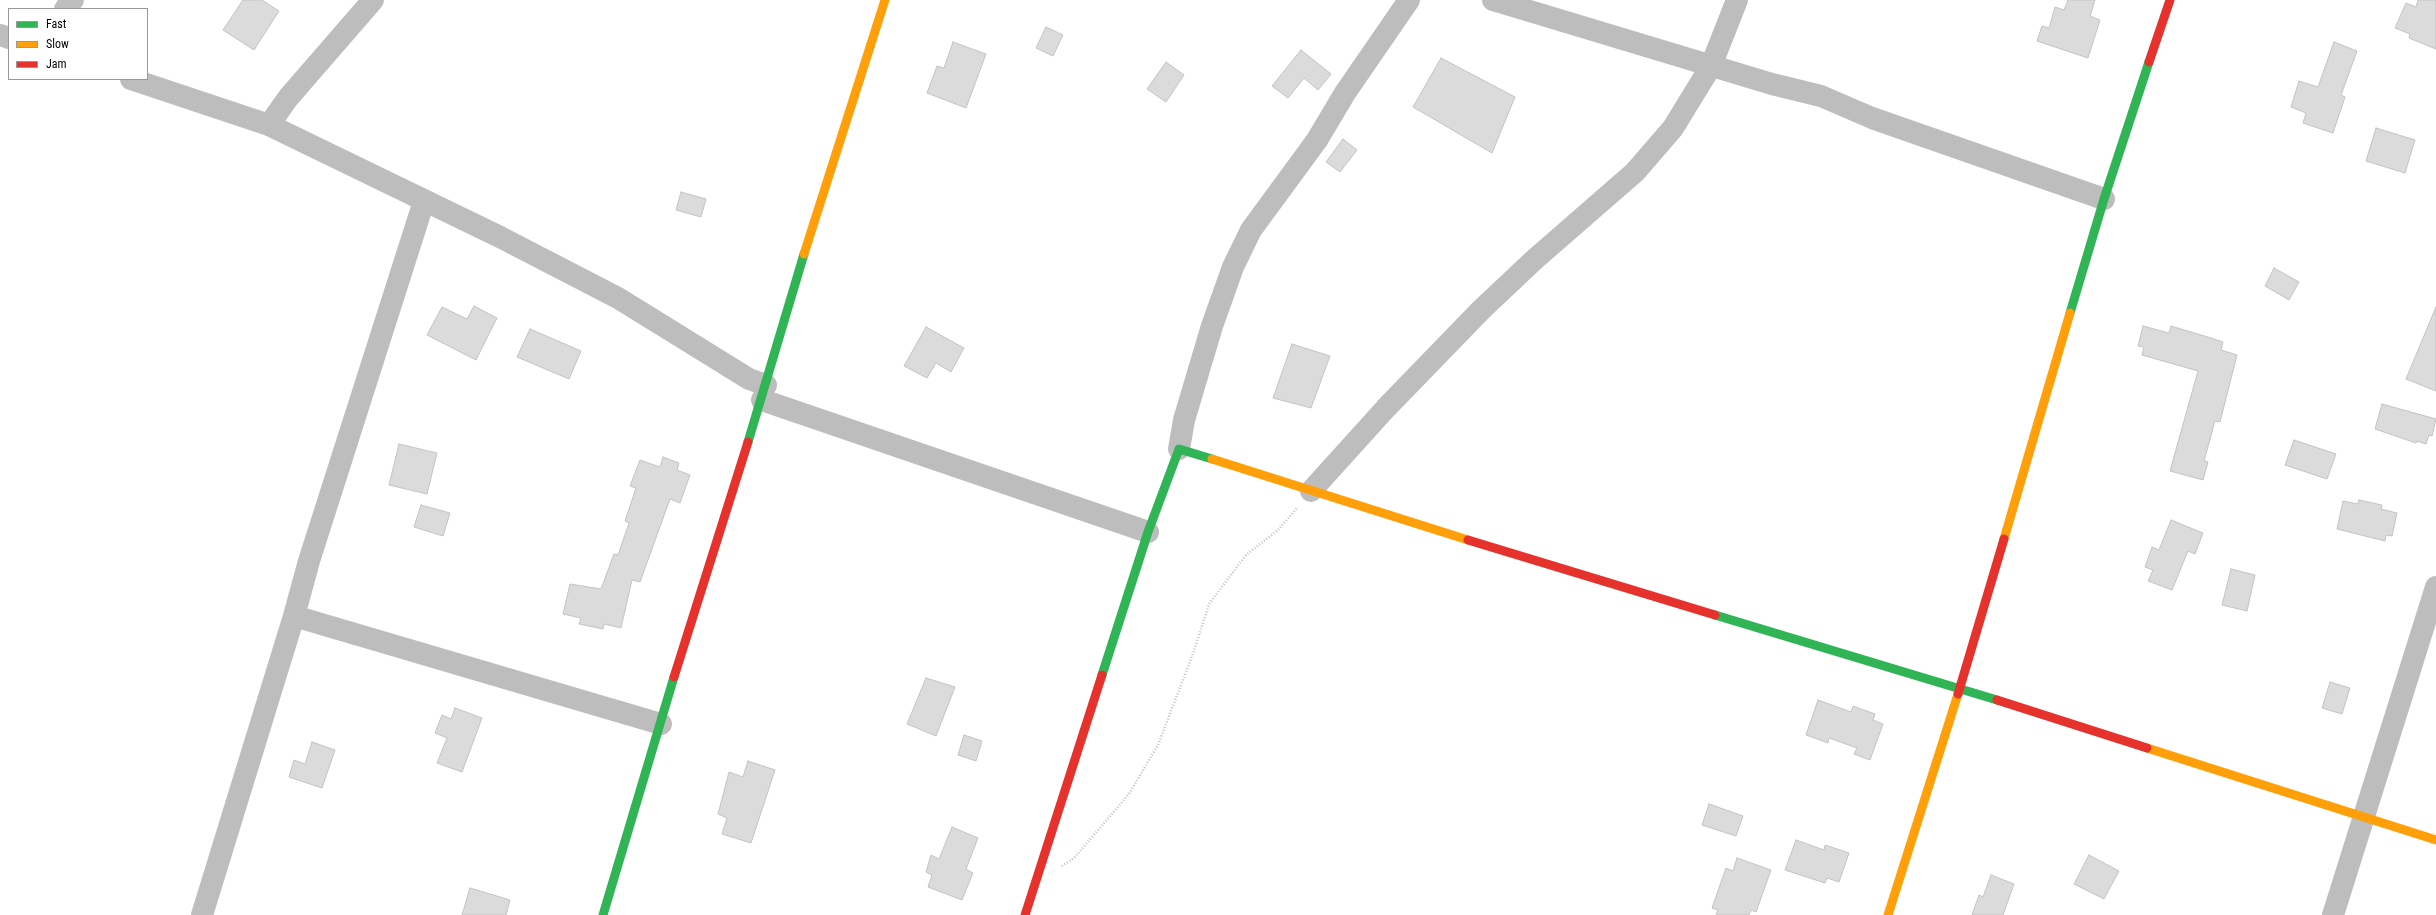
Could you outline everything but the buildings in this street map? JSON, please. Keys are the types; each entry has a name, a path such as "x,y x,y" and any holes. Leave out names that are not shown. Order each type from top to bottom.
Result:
{"street":[{"path":"66,8 73,0"},
{"path":"269,125 288,98 372,0"},
{"path":"603,915 713,549 764,393 802,259 886,0"},
{"path":"1025,915 1037,882 1148,532 1179,449 1184,420 1212,326 1233,267 1251,230 1317,140 1345,93 1409,0"},
{"path":"1492,0 1711,66 1821,96 1872,118 2104,199"},
{"path":"1311,491 1386,408 1481,310 1534,260 1635,172 1673,128 1711,66 1736,0"},
{"path":"1888,915 1960,688 2104,199 2170,0"},
{"path":"134,80 269,125 424,201 618,298 749,379 764,393 1148,532"},
{"path":"202,915 294,616 309,561 424,201"},
{"path":"1179,449 1311,491 1960,688 2436,840"},
{"path":"2333,915 2436,587"},
{"path":"294,616 661,724"}],"path":[{"path":"1037,882 1074,858 1129,794 1158,745 1194,651 1209,604 1246,555 1278,530 1311,491"}],"traffic: fast":[{"path":"2070,313 2104,199 2149,62"},
{"path":"748,442 804,254"},
{"path":"1102,675 1148,532 1179,449 1212,459"},
{"path":"1715,615 1997,700"},
{"path":"603,915 674,677"}],"traffic: slow":[{"path":"804,254 885,0"},
{"path":"2004,539 2070,313"},
{"path":"1212,459 1468,540"},
{"path":"1888,915 1958,694"},
{"path":"2147,748 2436,840"}],"traffic: jam":[{"path":"2149,62 2170,0"},
{"path":"674,677 748,442"},
{"path":"1958,694 2004,539"},
{"path":"1468,540 1715,615"},
{"path":"1025,915 1102,675"},
{"path":"1997,700 2147,748"}]}
